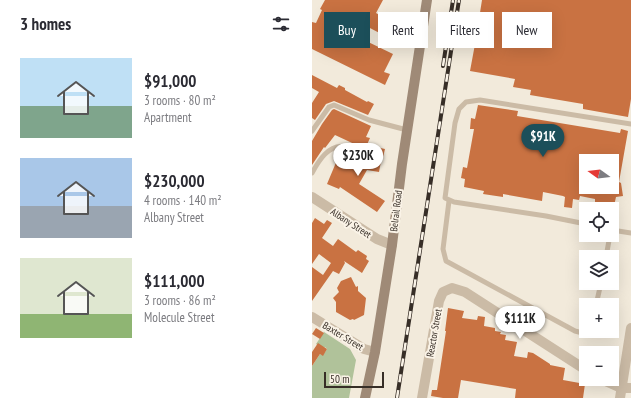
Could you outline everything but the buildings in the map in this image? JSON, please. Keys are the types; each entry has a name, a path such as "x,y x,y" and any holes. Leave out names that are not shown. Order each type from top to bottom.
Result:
{"street":[{"name":"Belrail Road","path":"365,398 392,245 407,130 427,0"},
{"name":"Albany Street","path":"312,197 377,239 392,245"},
{"name":"Reactor Street","path":"422,398 441,295 443,292 452,288 465,292 579,365"},
{"name":"Baxter Street","path":"312,317 364,349 374,352"},
{"path":"620,398 626,388 631,328"}],"lane":[{"path":"579,223 449,201 444,198 455,123 459,109 466,102 480,100 631,124"},
{"path":"312,131 329,107 334,105 369,120 407,130"},
{"path":"312,173 324,155 335,148 345,147 362,155"},
{"path":"449,201 443,250 446,261 579,332"},
{"path":"619,231 631,233"}],"green space":[{"path":"324,332 350,349 356,360 349,398 312,398 312,366 320,354 323,355 327,349 325,347 323,349 316,344"}],"railway":[{"path":"443,66 453,0"},
{"path":"397,398 459,0"}]}
